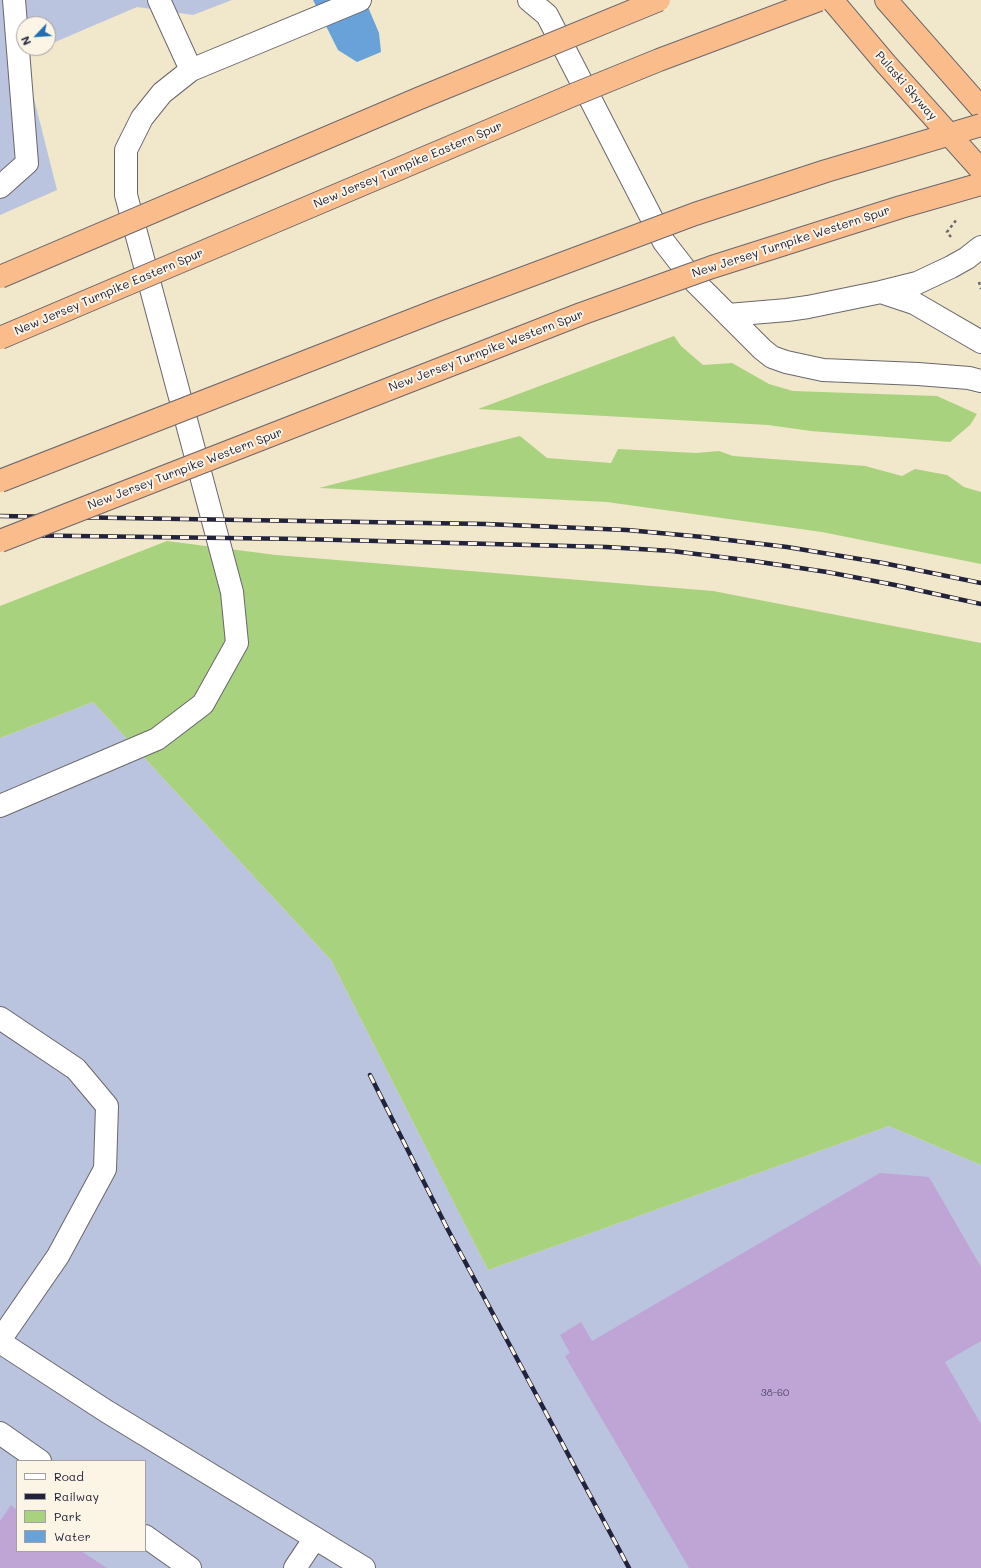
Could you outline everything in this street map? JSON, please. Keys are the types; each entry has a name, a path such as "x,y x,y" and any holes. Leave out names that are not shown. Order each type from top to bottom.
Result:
{"highway":[{"path":"0,277 433,92 659,0"},
{"name":"New Jersey Turnpike Eastern Spur","path":"0,338 573,95 666,57 819,0"},
{"name":"Pulaski Skyway","path":"832,0 886,64 981,170"},
{"path":"886,0 981,108"},
{"path":"0,481 438,310 688,216 826,171 981,125"},
{"name":"New Jersey Turnpike Western Spur","path":"0,541 581,314 719,265 901,207 981,184"}],"street":[{"path":"0,187 27,163 14,0"},
{"path":"159,0 191,70"},
{"path":"0,806 157,739 203,704 237,643 232,592 126,195 126,150 142,118 162,93 191,70 360,0"},
{"path":"529,0 547,15 664,242 695,282 762,349 772,357 786,362 823,370 918,374 969,378 981,381"},
{"path":"728,315 787,310 881,292 917,283 934,276 967,258 981,246"},
{"path":"881,292 914,303 981,342"},
{"path":"0,1018 76,1069 107,1106 105,1169 58,1256 0,1341 106,1411 364,1568"},
{"path":"0,1433 39,1460"},
{"path":"146,1537 190,1568"},
{"path":"295,1568 315,1538"}],"shaded area":[{"path":"0,0 232,0 193,15 137,7 56,42 56,16 16,16 16,56 23,56 57,190 0,215"},
{"path":"93,702 331,960 488,1270 889,1126 981,1165 981,1568 0,1568 0,738"}],"green space":[{"path":"674,336 681,346 703,365 732,363 769,384 793,391 937,396 977,414 970,425 950,442 811,431 768,425 478,409"},
{"path":"520,436 547,458 611,463 618,449 696,453 719,451 733,456 865,466 902,476 915,469 947,475 964,487 981,492 981,564 822,532 607,502 319,488"},
{"path":"167,541 276,555 713,591 981,643 981,1165 889,1126 488,1270 331,960 93,702 0,738 0,606"}],"water":[{"path":"313,0 365,0 379,33 381,52 357,62 338,50"}],"building":[{"path":"880,1173 929,1177 981,1267 981,1341 945,1362 981,1424 981,1568 689,1568 565,1356 570,1353 560,1335 581,1322 592,1341"},
{"path":"11,1505 16,1509 16,1552 83,1552 107,1568 0,1568 0,1521"}],"railway":[{"path":"0,516 486,524 627,530 787,547 883,563 981,583"},
{"path":"0,535 301,539 606,547 672,551 827,572 981,604"},
{"path":"370,1075 447,1228 629,1568"}]}
